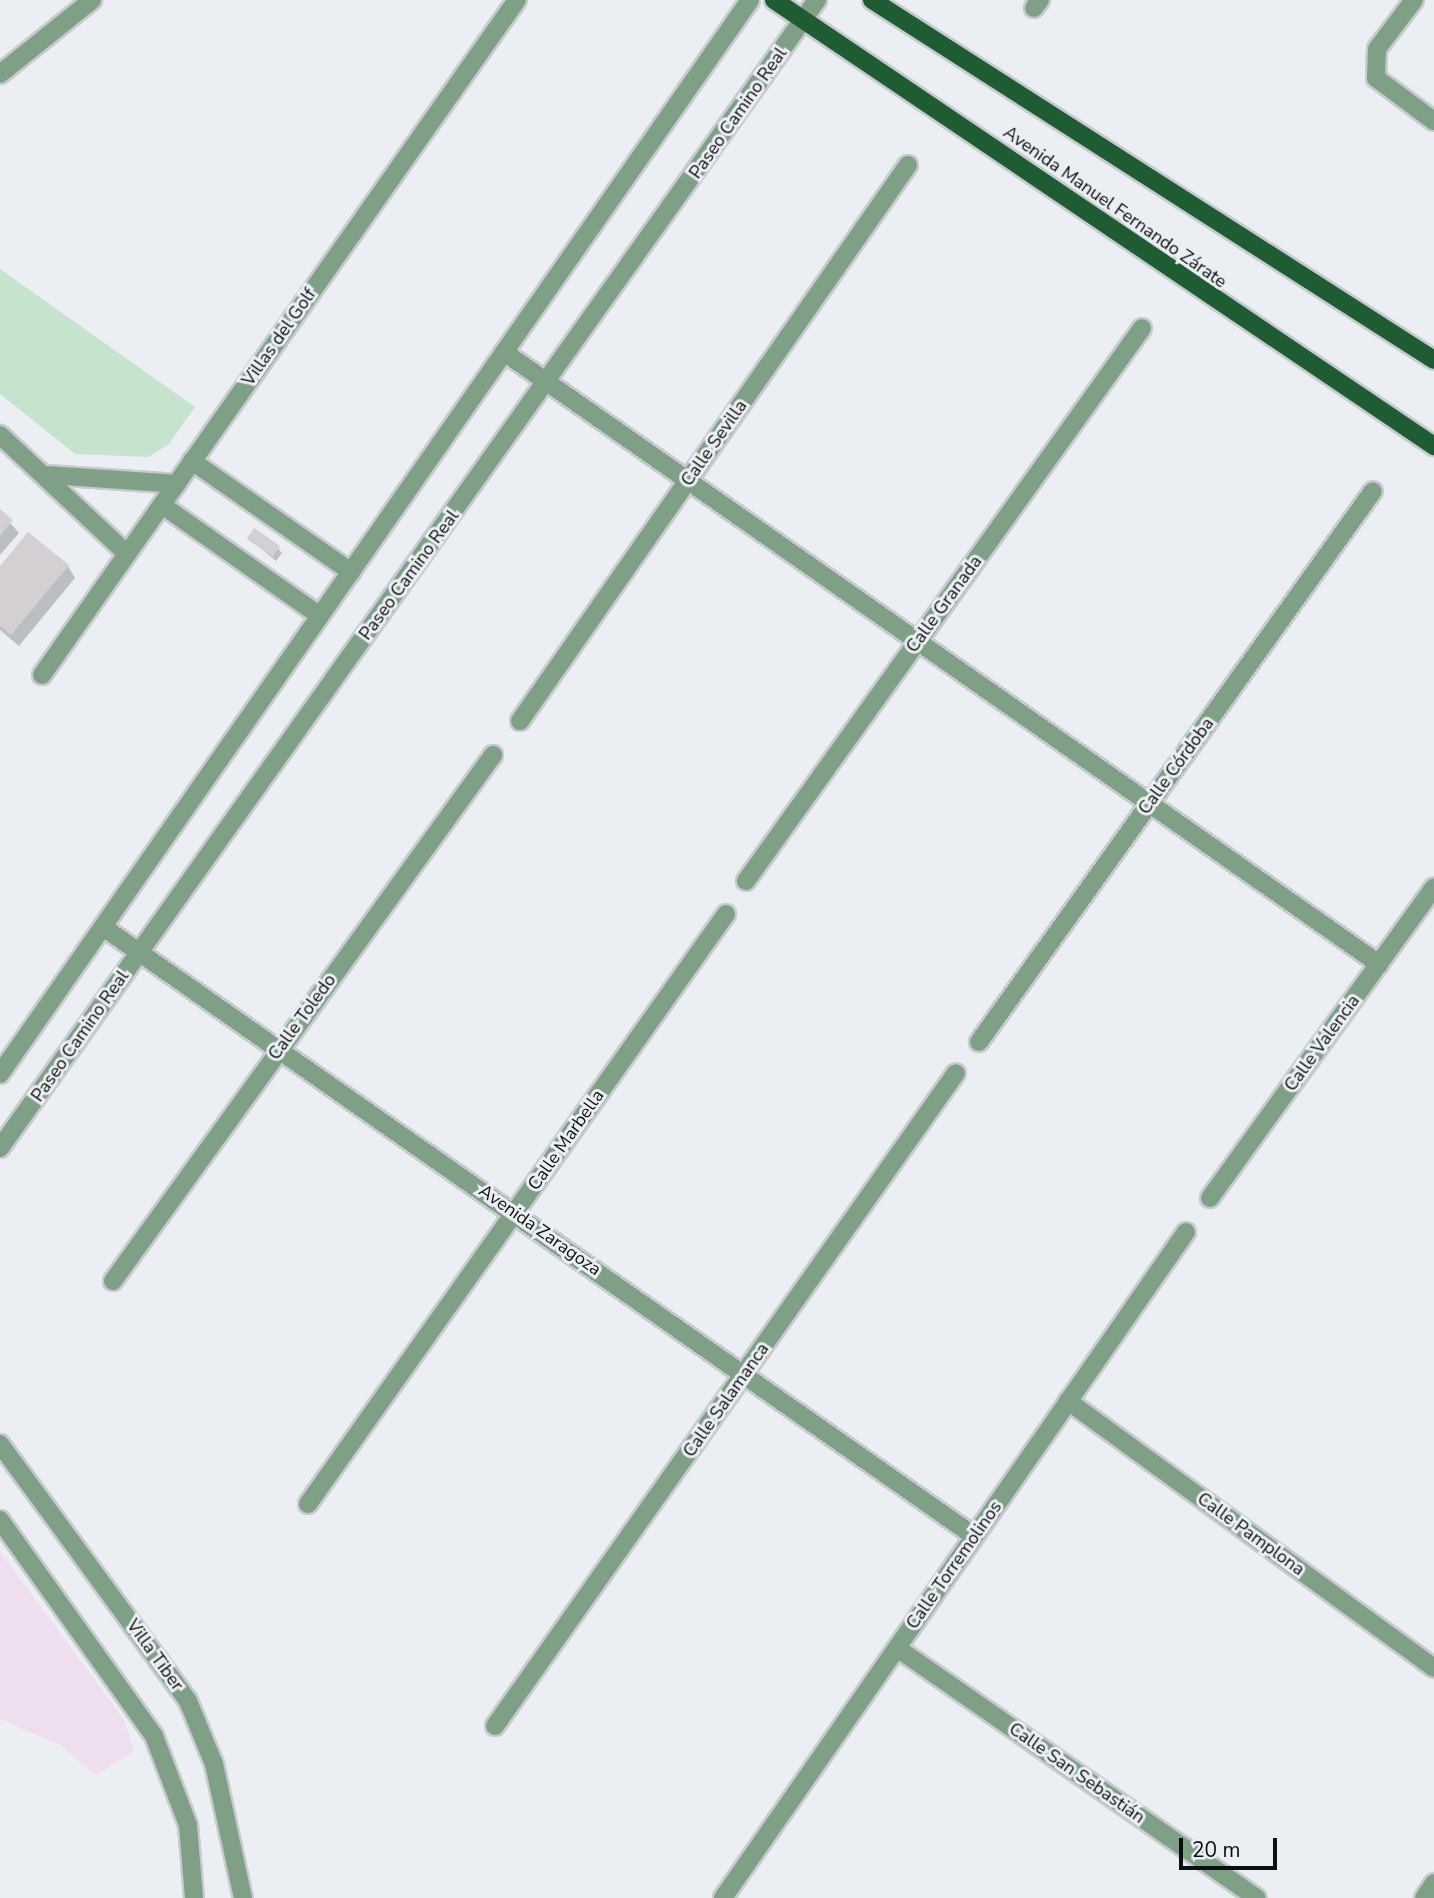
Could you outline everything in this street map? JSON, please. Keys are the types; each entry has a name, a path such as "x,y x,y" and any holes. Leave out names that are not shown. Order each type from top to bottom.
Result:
{"main road":[{"name":"Avenida Manuel Fernando Zárate","path":"774,0 1434,446"},
{"path":"872,0 1434,360"}],"street":[{"path":"0,74 92,0"},
{"name":"Villas del Golf","path":"42,675 517,0"},
{"path":"0,1074 750,0"},
{"name":"Paseo Camino Real","path":"0,1149 817,0"},
{"path":"1414,0 1377,49 1376,78 1434,121"},
{"name":"Calle Sevilla","path":"520,721 908,165"},
{"name":"Calle Granada","path":"747,881 1142,328"},
{"path":"504,352 549,379 917,642 1379,964"},
{"path":"0,435 49,475 63,499 127,554"},
{"path":"192,461 351,572"},
{"path":"49,475 177,484"},
{"name":"Calle Córdoba","path":"979,1042 1373,491"},
{"path":"162,505 320,615"},
{"name":"Calle Toledo","path":"113,1281 493,755"},
{"name":"Calle Valencia","path":"1210,1198 1434,887"},
{"name":"Calle Marbella","path":"309,1504 726,914"},
{"name":"Avenida Zaragoza","path":"103,927 281,1046 974,1536"},
{"name":"Calle Salamanca","path":"495,1726 956,1073"},
{"name":"Calle Torremolinos","path":"723,1898 1186,1232"},
{"name":"Calle Pamplona","path":"1068,1401 1434,1668"},
{"name":"Villa Tiber","path":"0,1444 188,1701 214,1763 243,1898"},
{"path":"0,1520 154,1736 188,1825 194,1898"},
{"name":"Calle San Sebastián","path":"897,1648 1257,1898"},
{"path":"1424,1898 1434,1883"}],"shaded area":[{"path":"0,1552 123,1718 134,1751 96,1775 60,1745 0,1719"}],"green space":[{"path":"0,269 195,407 168,445 148,457 75,454 0,394"}],"building":[{"path":"0,509 13,520 0,536"},
{"path":"254,528 280,546 273,557 247,539"},
{"path":"28,532 69,565 11,635 0,626 0,566"}]}
